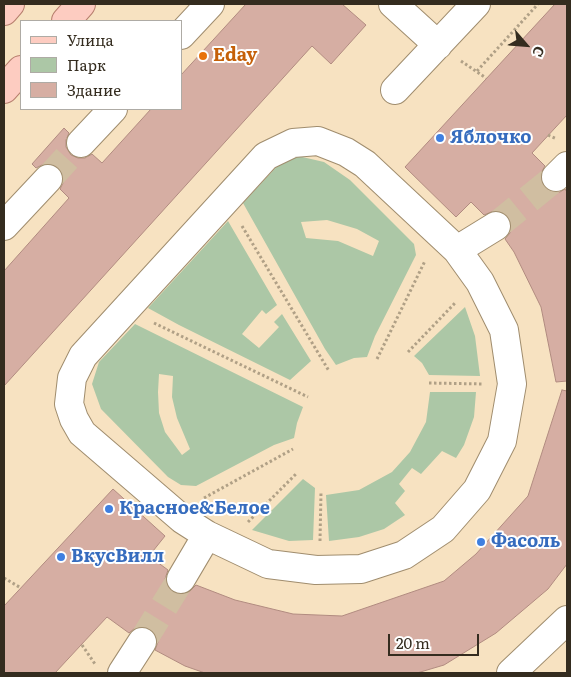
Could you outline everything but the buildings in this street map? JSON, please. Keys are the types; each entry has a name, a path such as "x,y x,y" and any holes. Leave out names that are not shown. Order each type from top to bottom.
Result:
{"main road":[{"path":"4,11 10,4"},
{"path":"67,20 82,4"},
{"path":"4,90 20,71"}],"lane":[{"path":"182,34 210,4"},
{"path":"393,4 438,45"},
{"path":"394,90 476,4"},
{"path":"81,143 112,110"},
{"path":"318,141 346,152 365,164 457,250 480,282 504,330 512,384 502,442 478,490 443,529 404,555 361,569 316,570 268,564 207,535 182,520 82,433 74,419 69,404 72,378 83,356 266,156 293,143 318,141"},
{"path":"4,226 48,179"},
{"path":"457,250 496,226"},
{"path":"181,579 207,535"},
{"path":"511,673 567,620"},
{"path":"122,673 142,642"}],"path":[{"path":"477,72 538,4"},
{"path":"240,221 329,371"},
{"path":"377,359 426,258"},
{"path":"408,352 458,300"},
{"path":"150,321 308,398"},
{"path":"429,383 477,384"},
{"path":"201,499 293,449"},
{"path":"243,527 298,472"},
{"path":"320,549 321,492"},
{"path":"4,578 21,588"},
{"path":"82,645 96,666"}],"green space":[{"path":"298,156 324,162 350,180 414,244 416,255 375,336 367,357 354,358 336,365 325,349 243,203 281,162","holes":["327,220 357,229 379,241 373,256 338,241 306,238 301,222"]},
{"path":"228,221 277,305 266,314 262,310 242,334 259,348 279,327 274,322 282,314 311,361 290,380 148,308"},
{"path":"465,307 475,336 480,376 429,375 422,363 414,356"},
{"path":"135,324 303,407 294,438 274,445 196,486 181,485 168,477 101,409 92,384 99,362","holes":["159,374 173,376 172,397 177,418 190,449 182,455 165,432 159,413"]},
{"path":"430,392 476,392 474,417 464,445 456,458 442,451 421,474 412,468 399,484 405,491 395,503 405,515 384,529 359,537 329,541 326,495 359,490 392,472 410,452 426,422"},
{"path":"303,479 315,488 313,540 289,541 252,530"}],"tunnel":[{"path":"48,179 81,143"},
{"path":"496,226 556,177"},
{"path":"142,642 181,579"}],"place":[{"name":"Eday","path":"203,56"},
{"name":"Яблочко","path":"440,138"},
{"name":"Красное&Белое","path":"109,509"},
{"name":"Фасоль","path":"481,542"},
{"name":"ВкусВилл","path":"61,557"}]}
